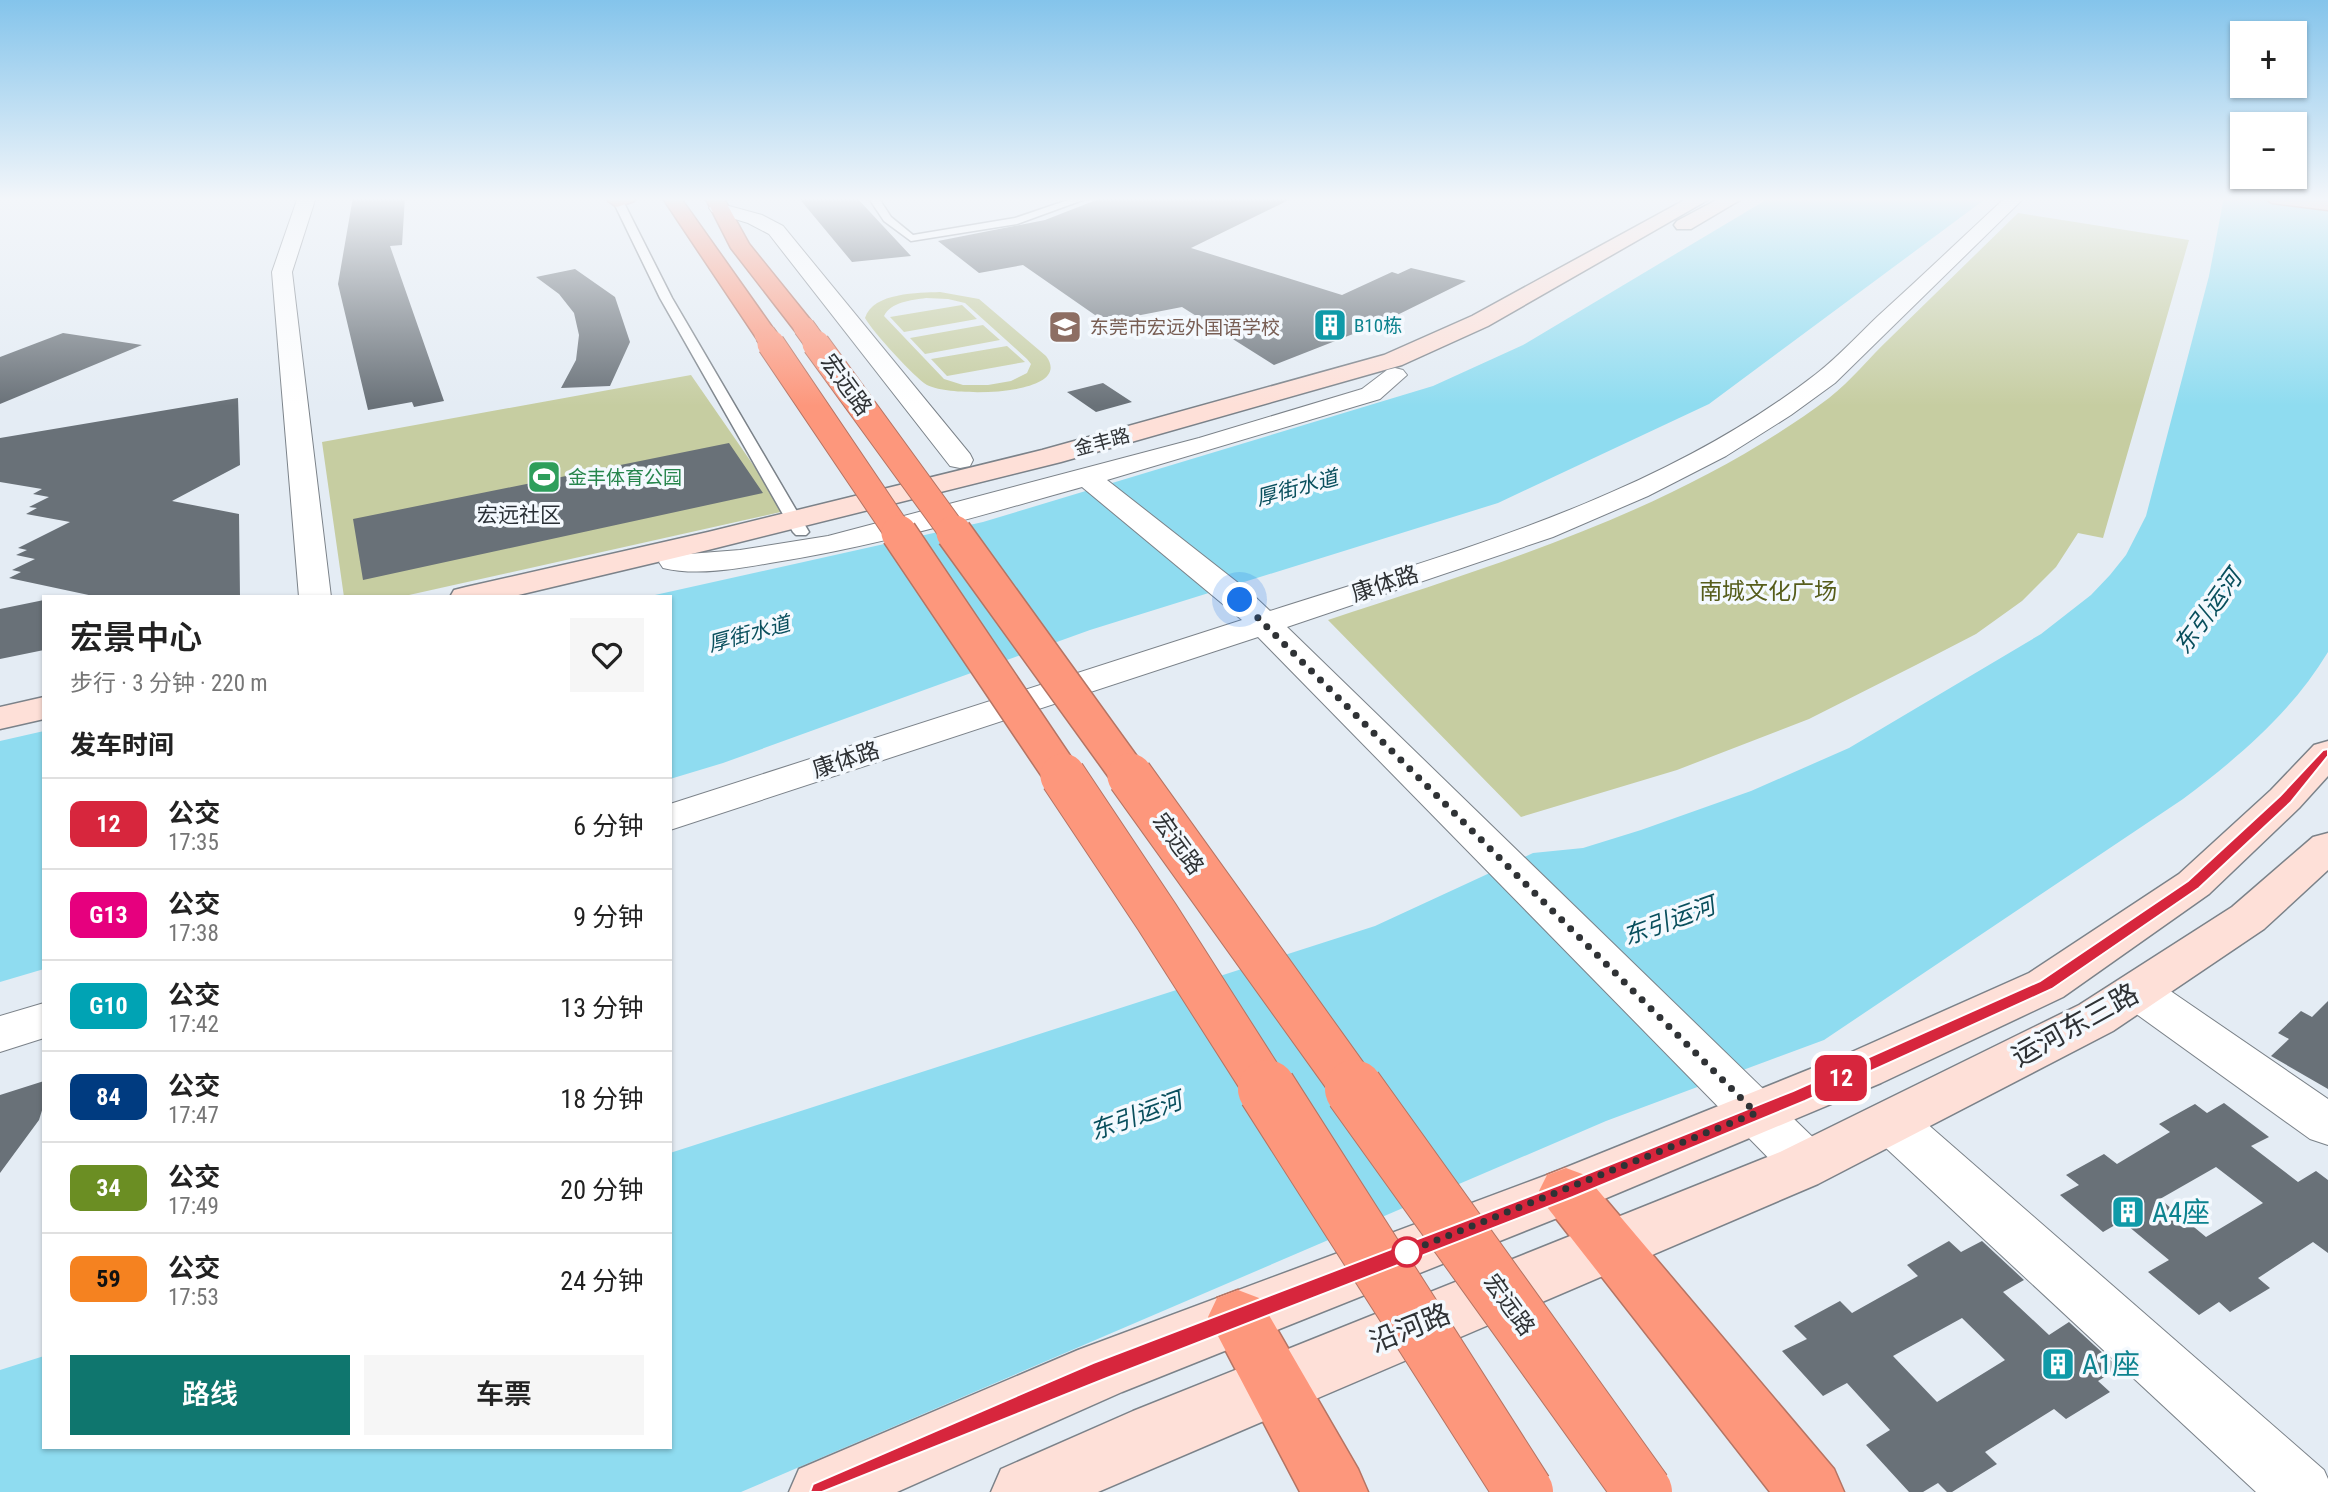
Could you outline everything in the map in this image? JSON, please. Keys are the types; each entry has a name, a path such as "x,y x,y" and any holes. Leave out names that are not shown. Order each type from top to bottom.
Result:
{"highway":[{"name":"宏远路","path":"730,267 784,330 1093,725 1643,1492"},
{"name":"宏远路","path":"752,267 784,330 1524,1492"},
{"path":"1566,1191 1811,1492"},
{"path":"1238,1317 1335,1492"}],"street":[{"path":"284,267 282,272 315,595"},
{"path":"805,267 960,460"},
{"name":"金丰路","path":"534,595 674,562 1393,360 1480,321 1578,267"},
{"name":"金丰路","path":"475,595 797,526 1241,421 1395,375 1470,346 1614,267"},
{"name":"康体路","path":"672,816 1252,612 1543,531 1638,490 1717,450 1782,410 1826,378 1943,267"},
{"path":"674,562 740,559 829,545 1003,500 1208,444 1371,394 1395,375"},
{"path":"1087,478 1252,612 1803,1166"},
{"path":"0,699 42,689"},
{"path":"0,718 42,708"},
{"name":"运河东三路","path":"1743,1105 1863,1069 2046,985 2194,884 2286,799 2328,753"},
{"name":"运河东三路","path":"1803,1166 2096,1018 2248,918 2328,847"},
{"path":"2137,991 2328,1125"},
{"path":"0,1034 42,1021"},
{"path":"822,1492 1100,1371 1566,1191 1743,1105"},
{"path":"1891,1122 2302,1492"},
{"name":"沿河路","path":"1024,1492 1275,1384 1803,1166"}],"lane":[{"path":"652,267 666,298 797,526"}],"green space":[{"name":"南城文化广场","path":"1963,267 2181,267 2103,538 2078,533 2056,567 2022,601 1976,634 1809,719 1677,770 1521,817 1328,620 1524,554 1651,502 1713,472 1772,437 1829,398"},
{"path":"940,292 979,299 1046,356 1051,369 1044,379 1028,386 984,392 941,389 921,381 865,318 870,309 887,299","holes":["948,299 965,303 1027,359 1031,364 1027,373 1011,381 988,385 963,385 944,379 884,316 891,308 908,301"]},
{"path":"962,305 977,319 904,332 890,317"},
{"path":"983,325 1000,340 925,354 910,338"},
{"path":"1007,346 1025,362 947,376 931,359"},
{"name":"金丰体育公园","path":"691,375 785,511 409,595 344,595 322,442"}],"water":[{"name":"厚街水道","path":"1654,267 1894,267 1709,404 1498,503 1090,630 723,763 672,778 672,595 655,595 983,522 1433,386 1523,345"},
{"name":"东引运河","path":"2211,267 2328,267 2328,652 2281,714 2263,733 2204,783 1824,1040 1606,1121 741,1492 0,1492 0,1370 42,1357 42,1449 672,1449 672,1152 1375,926 1533,853 1583,848 1641,830 1751,791 1849,748 2041,634 2091,595 2126,555 2146,516"},
{"path":"42,731 42,970 0,982 0,741"}],"building":[{"path":"341,267 397,267 444,401 414,407 412,402 368,410 338,284"},
{"path":"971,267 1014,267 979,273"},
{"path":"1025,267 1251,267 1342,295 1392,272 1398,274 1411,268 1466,281 1381,323 1274,365 1182,307 1105,322"},
{"path":"575,269 615,297 630,342 610,386 561,388 576,360 579,335 574,313 559,294 536,277"},
{"path":"63,333 142,345 0,404 0,357"},
{"path":"1103,383 1132,402 1096,412 1067,392"},
{"path":"238,398 240,465 172,501 239,514 240,595 89,595 9,578 21,572 12,570 35,559 16,555 27,550 18,548 70,522 26,514 37,508 29,507 49,497 33,494 42,489 0,482 0,438"},
{"path":"729,443 763,493 363,580 353,519"},
{"path":"42,600 42,650 0,659 0,609"},
{"path":"2328,1001 2328,1089 2271,1056 2289,1039 2278,1033 2301,1011 2312,1017"},
{"path":"42,1082 42,1110 39,1120 0,1173 0,1095"},
{"name":"A4座","path":"2224,1103 2269,1137 2251,1146 2298,1182 2316,1171 2328,1180 2328,1253 2313,1242 2258,1278 2270,1288 2230,1312 2219,1302 2199,1315 2148,1272 2169,1260 2122,1221 2103,1232 2060,1195 2079,1185 2066,1175 2104,1154 2117,1164 2170,1132 2159,1124 2195,1104 2207,1113","holes":["2216,1167 2263,1203 2206,1237 2160,1199"]},
{"name":"A1座","path":"1949,1241 1961,1252 1982,1241 2024,1280 2003,1292 2049,1335 2069,1322 2119,1368 2098,1381 2110,1392 2066,1419 2054,1409 1985,1452 1997,1464 1952,1492 1947,1492 1938,1483 1923,1492 1909,1492 1866,1445 1890,1430 1847,1383 1823,1396 1782,1351 1807,1339 1794,1326 1840,1301 1852,1313 1918,1276 1907,1265","holes":["1962,1318 2005,1360 1937,1402 1893,1356"]}],"bus line":[{"name":"12","path":"822,1492 1100,1371 1566,1191 1799,1096 2046,985 2194,884 2286,799 2328,753"}],"place":[{"name":"B10栋","path":"1330,325"},
{"name":"东莞市宏远外国语学校","path":"1065,327"},
{"name":"金丰体育公园","path":"544,477"},
{"name":"A4座","path":"2128,1212"},
{"name":"A1座","path":"2058,1364"}],"district":[{"name":"宏远社区","path":"519,515"}],"route":[{"path":"1240,600 1756,1113 1566,1191 1407,1252"}]}
